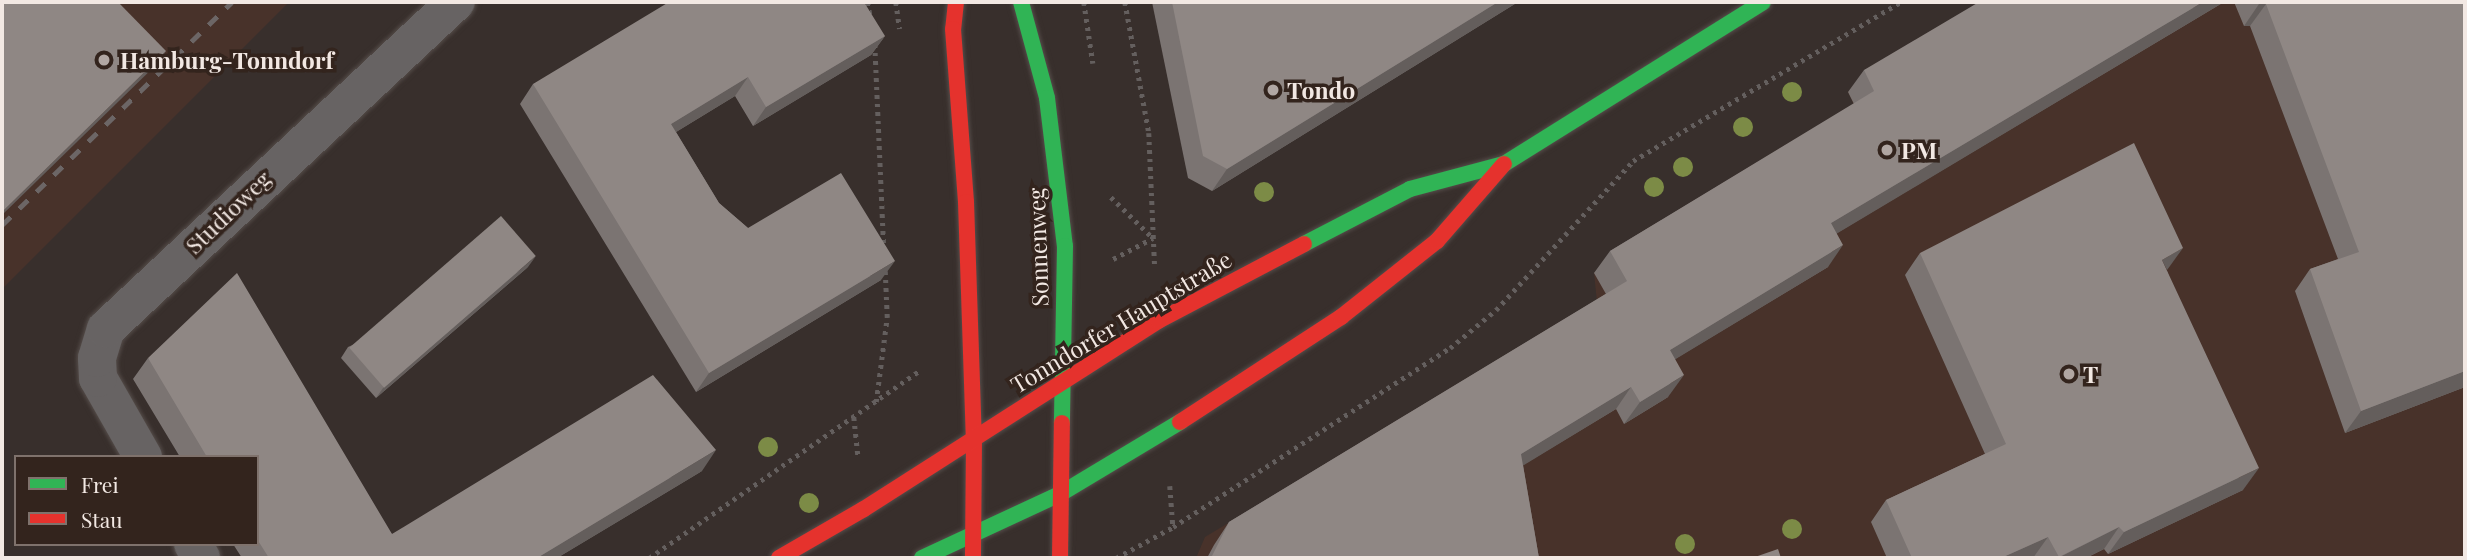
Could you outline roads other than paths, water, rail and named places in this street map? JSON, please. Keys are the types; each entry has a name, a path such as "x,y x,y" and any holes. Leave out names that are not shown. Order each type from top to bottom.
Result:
{"main road":[{"path":"956,2 953,29 966,202 974,439 973,558"},
{"name":"Sonnenweg","path":"1021,2 1046,98 1065,246 1059,558"},
{"name":"Tonndorfer Hauptstraße","path":"922,558 1060,494 1167,432 1341,317 1437,241 1504,164 1763,2"},
{"name":"Tonndorfer Hauptstraße","path":"779,558 974,439 1062,379 1222,286 1410,189 1504,164"}],"street":[{"name":"Studioweg","path":"142,455 99,378 97,358 106,329 456,2"}],"railway":[{"path":"2,225 232,2"}],"place":[{"name":"Hamburg-Tonndorf","path":"104,60"},
{"name":"Tondo","path":"1273,90"},
{"name":"PM","path":"1887,150"},
{"name":"T","path":"2069,374"}]}
